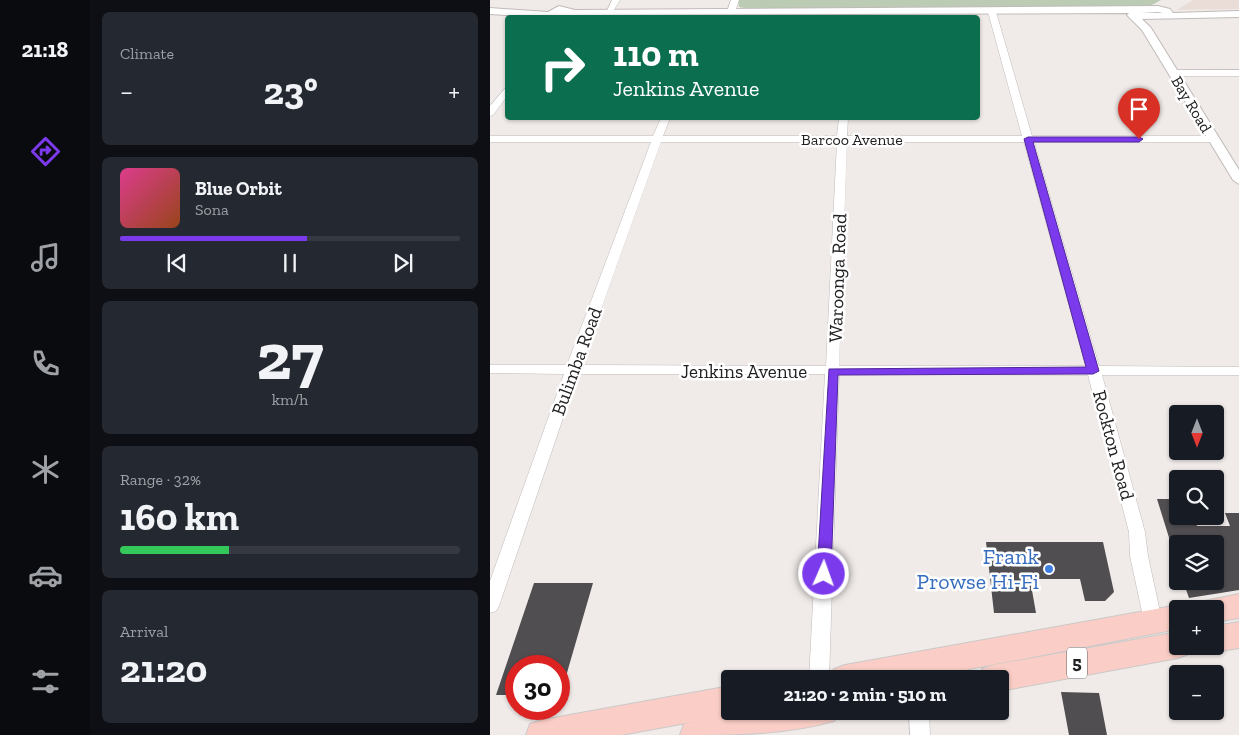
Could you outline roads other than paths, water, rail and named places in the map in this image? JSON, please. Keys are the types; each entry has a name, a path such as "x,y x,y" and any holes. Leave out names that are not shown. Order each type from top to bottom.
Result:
{"highway":[{"path":"1224,608 1239,606"},
{"name":"5","path":"926,670 1165,619"},
{"path":"1224,638 1239,635"},
{"name":"5","path":"1009,676 1169,647"},
{"path":"542,735 721,702"},
{"path":"696,735 777,720"}],"street":[{"path":"609,11 616,0"},
{"path":"731,12 735,0"},
{"path":"490,11 559,14 609,11 703,14 731,12 848,14 1102,12 1134,13 1148,18 1166,8 1200,15 1239,14"},
{"name":"Rockton Road","path":"992,12 1137,532 1139,556 1165,619"},
{"name":"Bay Road","path":"1134,13 1148,18 1174,73 1239,180"},
{"path":"1174,73 1239,73"},
{"path":"490,114 505,92"},
{"name":"Bulimba Road","path":"490,606 572,370 663,120"},
{"name":"Waroonga Road","path":"819,670 843,120"},
{"name":"Barcoo Avenue","path":"490,139 1214,139"},
{"name":"Jenkins Avenue","path":"490,369 1239,371"},
{"path":"919,720 920,735"}],"place":[{"name":"Frank Prowse Hi-Fi","path":"1049,569"}]}
